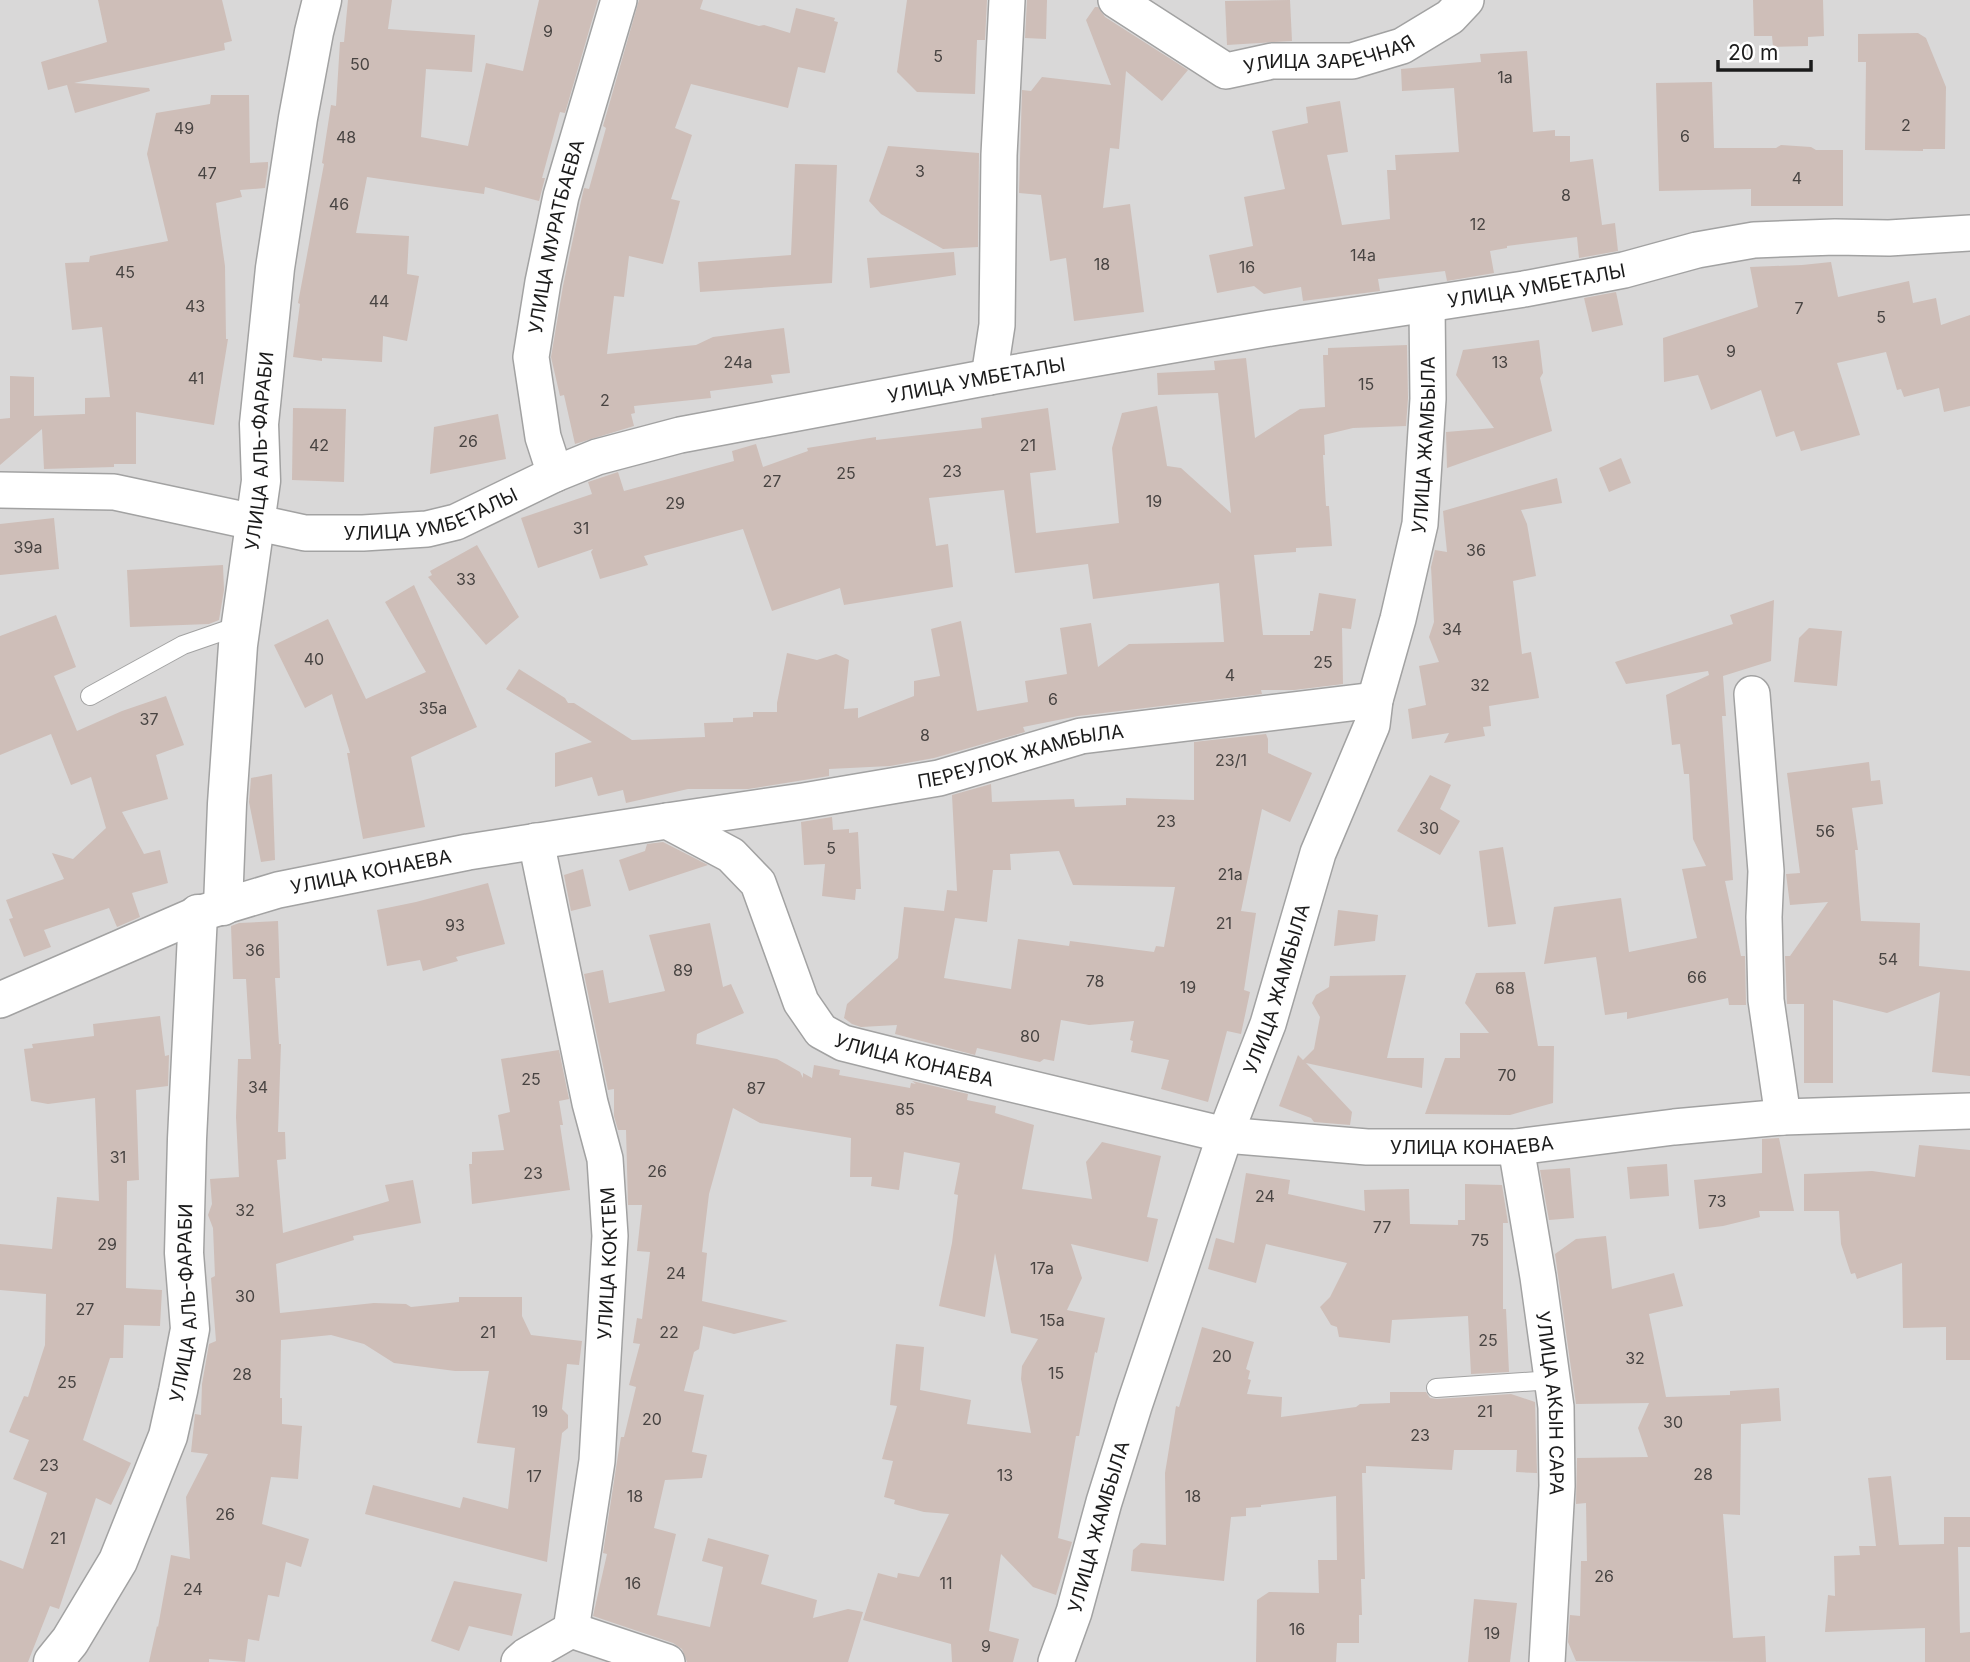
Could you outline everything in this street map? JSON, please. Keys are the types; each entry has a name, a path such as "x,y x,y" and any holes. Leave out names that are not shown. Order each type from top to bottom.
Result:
{"street":[{"name":"УЛИЦА АЛЬ-ФАРАБИ","path":"53,1662 70,1641 118,1561 168,1436 190,1329 184,1253 187,1139 211,910 227,804 241,625 261,481 259,424 275,268 300,106 322,0"},
{"name":"УЛИЦА МУРАТБАЕВА","path":"555,474 543,437 531,356 542,282 561,196 619,0"},
{"path":"989,377 997,325 999,155 1007,0"},
{"name":"УЛИЦА ЗАРЕЧНАЯ","path":"1116,0 1226,71 1272,61 1352,61 1402,46 1450,17 1465,0"},
{"name":"УЛИЦА УМБЕТАЛЫ","path":"0,490 114,492 305,533 427,529 456,522 555,474 597,457 680,435 989,377 1624,270 1697,250 1754,240 1889,238 1970,233"},
{"name":"УЛИЦА ЖАМБЫЛА","path":"1056,1662 1074,1612 1134,1406 1225,1135 1268,1024 1318,853 1372,725 1375,700 1398,619 1420,524 1428,399 1427,305"},
{"path":"1752,694 1766,871 1766,1000 1783,1117"},
{"name":"ПЕРЕУЛОК ЖАМБЫЛА","path":"667,821 939,779 1081,736 1375,700"},
{"name":"УЛИЦА КОНАЕВА","path":"0,1000 211,910 278,890 468,852 667,821 731,855 758,883 801,1002 821,1031 843,1042 893,1056 1225,1135 1367,1147 1516,1147 1674,1127 1783,1117 1970,1111"},
{"name":"УЛИЦА КОКТЕМ","path":"536,841 590,1103 605,1158 610,1237 597,1461 571,1630"},
{"name":"УЛИЦА АКЫН САРА","path":"1516,1147 1556,1407 1556,1486 1547,1662"},
{"path":"519,1662 571,1630 667,1662"}],"lane":[{"path":"90,695 183,645 241,625"},
{"path":"1436,1388 1552,1380"}],"shaded area":[{"path":"0,0 1970,0 1970,1662 0,1662"}],"building":[{"path":"98,0 222,0 232,41 224,43 225,50 74,83 149,88 150,91 75,113 67,85 48,90 41,62 107,42"},
{"path":"348,0 392,0 388,29 475,35 472,72 426,69 421,137 468,146 486,63 523,71 539,0 598,0 565,113 560,112 542,178 545,178 539,201 485,187 484,194 367,177 356,233 409,236 407,274 419,276 407,341 383,336 382,362 322,358 322,361 293,357 298,303 324,164 322,163 331,105 336,106 340,42 344,42"},
{"path":"639,0 703,0 700,9 790,33 796,8 835,18 834,21 838,22 825,73 798,67 788,108 691,84 675,128 692,135 671,199 680,201 663,264 629,256 624,297 614,296 607,354 696,345 713,337 784,328 790,373 771,375 773,383 710,391 711,398 634,406 635,413 631,414 634,426 575,444 564,395 560,396 551,357 584,188 589,189 606,128 603,126"},
{"path":"907,0 987,0 985,40 977,40 975,94 917,92 897,72"},
{"path":"1027,0 1047,0 1046,39 1025,38"},
{"path":"1290,0 1292,41 1227,45 1225,1"},
{"path":"1753,0 1823,0 1824,36 1808,37 1808,46 1773,47 1772,36 1754,36"},
{"path":"1095,7 1098,7 1105,17 1188,70 1162,101 1126,71 1119,149 1110,148 1103,208 1130,204 1144,312 1074,321 1066,258 1050,261 1041,195 1019,193 1022,90 1031,91 1042,77 1111,85 1086,20"},
{"path":"1918,33 1926,38 1946,87 1945,149 1865,150 1866,62 1858,62 1858,34"},
{"path":"1527,51 1533,132 1555,130 1555,136 1570,136 1570,162 1593,159 1602,225 1615,223 1618,251 1579,258 1577,237 1507,246 1490,251 1494,273 1447,281 1445,271 1378,279 1380,291 1303,301 1301,287 1264,294 1254,286 1217,293 1209,255 1253,246 1244,197 1285,189 1272,131 1308,123 1306,107 1340,101 1348,152 1327,155 1342,225 1390,219 1387,170 1396,170 1395,155 1459,152 1454,88 1402,91 1401,69 1481,62 1480,54"},
{"path":"1712,82 1714,148 1776,148 1781,145 1811,147 1816,150 1843,150 1843,206 1751,206 1751,189 1659,191 1656,83"},
{"path":"211,95 249,95 250,163 268,162 265,188 240,190 242,197 216,203 225,266 228,339 214,425 136,412 136,464 44,469 42,429 0,465 0,419 10,418 10,376 34,377 34,416 85,414 85,398 110,397 102,327 72,330 65,263 89,262 90,256 168,241 147,154 156,113 210,104"},
{"path":"888,146 979,153 978,247 943,249 881,214 869,201"},
{"path":"795,164 837,165 832,283 700,292 698,262 791,255"},
{"path":"954,252 956,275 870,288 867,258"},
{"path":"1831,262 1838,297 1909,281 1913,303 1936,298 1941,325 1970,315 1970,406 1944,412 1939,388 1904,397 1901,389 1897,390 1886,352 1837,363 1860,435 1801,451 1794,431 1776,437 1761,390 1711,410 1698,375 1664,382 1663,338 1758,307 1750,267"},
{"path":"1616,292 1623,325 1592,332 1584,298"},
{"path":"1539,340 1543,373 1540,378 1552,431 1447,468 1446,432 1494,428 1456,375 1463,350"},
{"path":"1407,345 1406,426 1353,428 1324,435 1326,506 1329,506 1332,546 1296,548 1296,552 1254,555 1263,635 1310,635 1319,593 1356,599 1351,629 1342,628 1343,684 1294,690 1261,690 1262,694 1078,716 1023,727 1025,732 934,758 890,766 829,769 829,776 748,789 688,789 626,803 623,790 598,796 592,777 555,787 555,753 592,742 506,689 519,669 565,698 568,703 574,703 632,740 705,737 704,723 733,722 733,718 753,717 753,712 777,712 787,653 817,660 836,654 849,660 844,709 858,708 858,718 914,696 914,681 940,676 931,629 961,621 977,711 1028,702 1025,681 1067,674 1060,628 1091,623 1098,667 1129,644 1224,642 1219,583 1093,599 1088,564 1015,573 1004,490 929,498 936,546 948,544 953,587 844,605 840,588 772,611 743,529 644,556 648,565 600,579 591,552 593,549 538,568 521,518 592,494 588,482 618,472 624,491 734,461 732,451 756,444 763,467 808,451 807,448 876,437 876,440 982,428 981,418 1048,408 1056,470 1030,473 1036,533 1119,523 1112,448 1122,413 1157,406 1167,466 1181,468 1231,513 1218,393 1158,395 1157,373 1215,370 1214,361 1246,358 1255,438 1300,409 1325,407 1323,355 1328,355 1328,348"},
{"path":"293,408 346,409 344,482 292,480"},
{"path":"498,414 506,459 430,474 434,427"},
{"path":"1621,458 1631,483 1609,492 1599,468"},
{"path":"1557,478 1562,503 1521,510 1527,524 1536,576 1513,581 1522,654 1531,652 1539,698 1489,706 1491,726 1483,727 1485,736 1444,743 1449,733 1412,739 1408,709 1426,705 1419,666 1439,662 1429,637 1434,622 1431,567 1435,550 1447,552 1443,511"},
{"path":"54,518 59,569 0,575 0,524"},
{"path":"477,545 519,617 486,645 428,577 432,575 430,571"},
{"path":"223,565 224,590 219,620 209,624 130,627 127,570"},
{"path":"414,585 477,727 411,757 425,827 363,839 347,753 350,753 332,694 305,708 274,645 328,619 366,699 426,672 385,602"},
{"path":"1774,600 1771,661 1723,676 1726,716 1722,716 1733,880 1725,881 1741,956 1745,956 1746,1005 1729,1005 1728,998 1627,1019 1627,1012 1605,1015 1596,957 1544,964 1554,907 1621,898 1629,952 1697,938 1682,869 1706,866 1693,839 1689,774 1684,774 1680,744 1672,745 1666,695 1709,675 1708,671 1626,684 1615,662 1733,624 1730,615"},
{"path":"56,615 76,667 54,676 77,731 122,711 166,696 184,745 156,755 168,799 122,812 144,854 160,850 168,883 132,893 140,917 117,927 109,908 44,930 51,947 24,957 9,919 13,918 6,900 64,879 52,853 73,859 106,828 91,777 71,785 51,734 0,755 0,636"},
{"path":"1809,628 1842,631 1837,686 1794,682 1799,638"},
{"path":"1266,734 1268,753 1312,773 1290,822 1262,809 1241,911 1256,913 1244,990 1250,992 1241,1034 1227,1031 1208,1102 1161,1089 1169,1060 1131,1052 1133,1041 1130,1040 1134,1021 1089,1025 1061,1020 1054,1061 1044,1059 1040,1062 977,1048 975,1055 895,1034 897,1025 861,1027 844,1018 847,1004 898,958 904,907 944,911 947,890 957,891 952,795 991,784 992,802 1074,799 1075,807 1126,805 1126,798 1194,800 1194,742","holes":["1059,851 1073,885 1175,887 1164,947 1156,946 1154,952 1070,941 1069,946 1018,939 1011,989 944,978 955,918 987,922 993,870 1011,870 1010,854"]},
{"path":"1869,762 1871,781 1880,780 1883,804 1852,808 1858,850 1855,850 1861,921 1920,923 1919,966 1970,971 1970,1076 1932,1072 1940,992 1887,1013 1833,1000 1833,1083 1804,1083 1804,1004 1787,1004 1785,956 1790,956 1828,902 1790,905 1786,874 1800,873 1787,773"},
{"path":"272,774 275,860 261,862 249,802 251,778"},
{"path":"1430,775 1451,785 1440,809 1460,821 1440,855 1397,831"},
{"path":"832,817 833,830 849,829 849,833 858,832 861,889 856,889 855,900 822,896 825,864 804,865 801,822"},
{"path":"663,842 708,865 629,891 619,860 645,851 647,844"},
{"path":"1503,847 1516,924 1488,927 1479,851"},
{"path":"583,869 591,906 571,911 564,875"},
{"path":"488,883 505,944 456,957 458,961 423,971 420,960 387,966 377,910"},
{"path":"1338,910 1378,915 1375,941 1334,946"},
{"path":"278,921 280,978 275,978 281,1044 278,1132 285,1132 286,1159 277,1160 283,1233 389,1201 385,1185 413,1180 421,1223 353,1236 354,1240 276,1264 280,1313 374,1303 406,1304 411,1307 459,1302 459,1297 522,1297 522,1316 531,1335 582,1341 579,1365 567,1364 562,1409 568,1415 568,1428 562,1433 547,1562 365,1514 373,1485 460,1508 463,1497 508,1509 515,1448 477,1443 489,1371 455,1371 394,1363 364,1344 331,1335 281,1340 282,1424 302,1426 298,1479 271,1477 262,1524 309,1539 301,1567 286,1562 279,1597 268,1595 259,1641 248,1639 245,1662 209,1659 209,1662 149,1662 171,1555 190,1559 186,1497 208,1454 191,1452 195,1414 201,1415 202,1384 209,1344 216,1341 211,1278 215,1276 213,1228 208,1215 212,1204 210,1179 239,1177 236,1117 238,1059 251,1059 246,979 233,979 231,926 239,923"},
{"path":"710,923 723,987 731,984 744,1013 697,1034 696,1044 777,1059 800,1072 803,1078 803,1073 812,1078 814,1065 840,1070 839,1075 910,1088 911,1083 916,1084 912,1081 968,1094 967,1100 996,1106 995,1113 1034,1125 1022,1189 1092,1199 1086,1162 1102,1142 1161,1156 1147,1217 1158,1219 1148,1262 1071,1244 1082,1278 1067,1310 1105,1318 1097,1353 1095,1352 1079,1436 1076,1436 1058,1538 1072,1542 1056,1595 1033,1587 1001,1554 989,1631 1019,1639 1013,1662 952,1662 951,1644 863,1620 878,1573 897,1578 898,1573 919,1577 949,1514 924,1512 894,1504 895,1500 884,1497 893,1461 882,1459 897,1406 890,1405 896,1344 924,1347 920,1390 971,1400 967,1424 1031,1433 1021,1379 1022,1366 1038,1339 1011,1333 995,1253 985,1317 939,1306 952,1243 958,1195 954,1194 960,1163 904,1152 899,1190 871,1186 872,1177 850,1177 851,1138 760,1123 733,1108 709,1194 702,1252 707,1253 702,1301 788,1321 734,1334 703,1326 699,1349 694,1352 684,1391 704,1395 692,1452 707,1455 702,1478 665,1480 654,1528 676,1534 657,1615 710,1627 723,1567 702,1561 708,1538 769,1555 761,1584 817,1600 813,1618 848,1609 863,1612 848,1662 687,1662 682,1649 673,1643 593,1616 607,1554 603,1553 621,1437 624,1437 636,1387 629,1385 640,1344 633,1343 637,1318 642,1319 650,1252 637,1251 642,1205 628,1205 626,1130 618,1130 614,1116 614,1089 608,1090 584,974 603,970 609,1003 665,991 649,935"},
{"path":"1525,972 1538,1046 1554,1046 1553,1103 1510,1115 1425,1114 1445,1058 1460,1058 1460,1033 1489,1033 1465,1003 1476,973"},
{"path":"1406,975 1387,1058 1424,1058 1422,1088 1306,1063 1352,1112 1350,1125 1314,1122 1311,1118 1279,1106 1298,1055 1303,1060 1314,1049 1320,1017 1312,1003 1316,995 1329,987 1330,976"},
{"path":"160,1016 165,1056 169,1055 168,1086 136,1090 139,1180 127,1181 126,1288 162,1290 160,1326 124,1325 123,1358 110,1358 83,1440 131,1463 111,1505 96,1498 59,1609 50,1606 28,1662 0,1662 0,1560 23,1569 47,1493 13,1479 29,1440 9,1432 24,1396 28,1397 45,1345 46,1294 0,1290 0,1244 52,1249 57,1197 99,1201 95,1098 48,1104 31,1101 24,1049 33,1048 32,1044 94,1036 93,1024"},
{"path":"559,1050 569,1099 559,1101 570,1190 472,1204 469,1164 472,1164 472,1152 504,1150 498,1115 510,1112 501,1059"},
{"path":"1779,1138 1794,1211 1759,1211 1760,1217 1699,1229 1694,1180 1762,1173 1762,1139"},
{"path":"1919,1145 1970,1150 1970,1360 1946,1360 1946,1327 1903,1328 1902,1263 1857,1279 1855,1273 1851,1274 1841,1244 1839,1211 1804,1211 1804,1174 1872,1171 1915,1177"},
{"path":"1667,1164 1669,1196 1630,1199 1627,1167"},
{"path":"1570,1168 1574,1218 1549,1220 1540,1170"},
{"path":"1246,1173 1290,1180 1288,1194 1365,1211 1364,1190 1409,1189 1410,1224 1458,1225 1458,1220 1465,1220 1465,1184 1502,1185 1508,1223 1503,1223 1503,1309 1506,1309 1509,1372 1471,1374 1468,1316 1392,1320 1390,1343 1339,1337 1337,1327 1331,1325 1320,1307 1330,1297 1347,1263 1266,1244 1256,1283 1208,1269 1216,1238 1234,1243"},
{"path":"1606,1236 1612,1289 1674,1273 1683,1306 1649,1314 1666,1397 1730,1395 1730,1391 1779,1388 1781,1421 1741,1424 1740,1515 1723,1514 1733,1638 1765,1636 1766,1662 1576,1661 1568,1642 1570,1615 1580,1616 1581,1561 1587,1561 1586,1503 1576,1504 1577,1458 1648,1457 1638,1428 1649,1403 1576,1404 1555,1254 1576,1239"},
{"path":"1202,1327 1254,1342 1246,1369 1250,1371 1248,1379 1251,1380 1247,1394 1282,1397 1281,1417 1356,1407 1360,1404 1390,1403 1390,1392 1426,1392 1430,1398 1437,1399 1511,1394 1535,1402 1537,1473 1516,1472 1517,1450 1454,1450 1452,1470 1366,1466 1366,1473 1362,1473 1365,1579 1361,1579 1362,1615 1359,1615 1359,1643 1337,1643 1336,1662 1256,1662 1257,1600 1269,1592 1319,1593 1318,1560 1337,1560 1336,1496 1246,1508 1246,1516 1231,1517 1224,1581 1131,1571 1133,1550 1141,1543 1166,1545 1165,1473 1176,1406 1179,1407"},
{"path":"1891,1476 1899,1545 1944,1544 1944,1517 1970,1517 1970,1547 1958,1547 1960,1633 1970,1632 1970,1662 1925,1662 1925,1628 1825,1632 1828,1595 1835,1596 1834,1556 1860,1555 1859,1546 1876,1546 1868,1478"},
{"path":"454,1581 522,1594 512,1636 469,1626 459,1651 431,1641"},
{"path":"1474,1599 1517,1603 1510,1662 1468,1662"}]}
